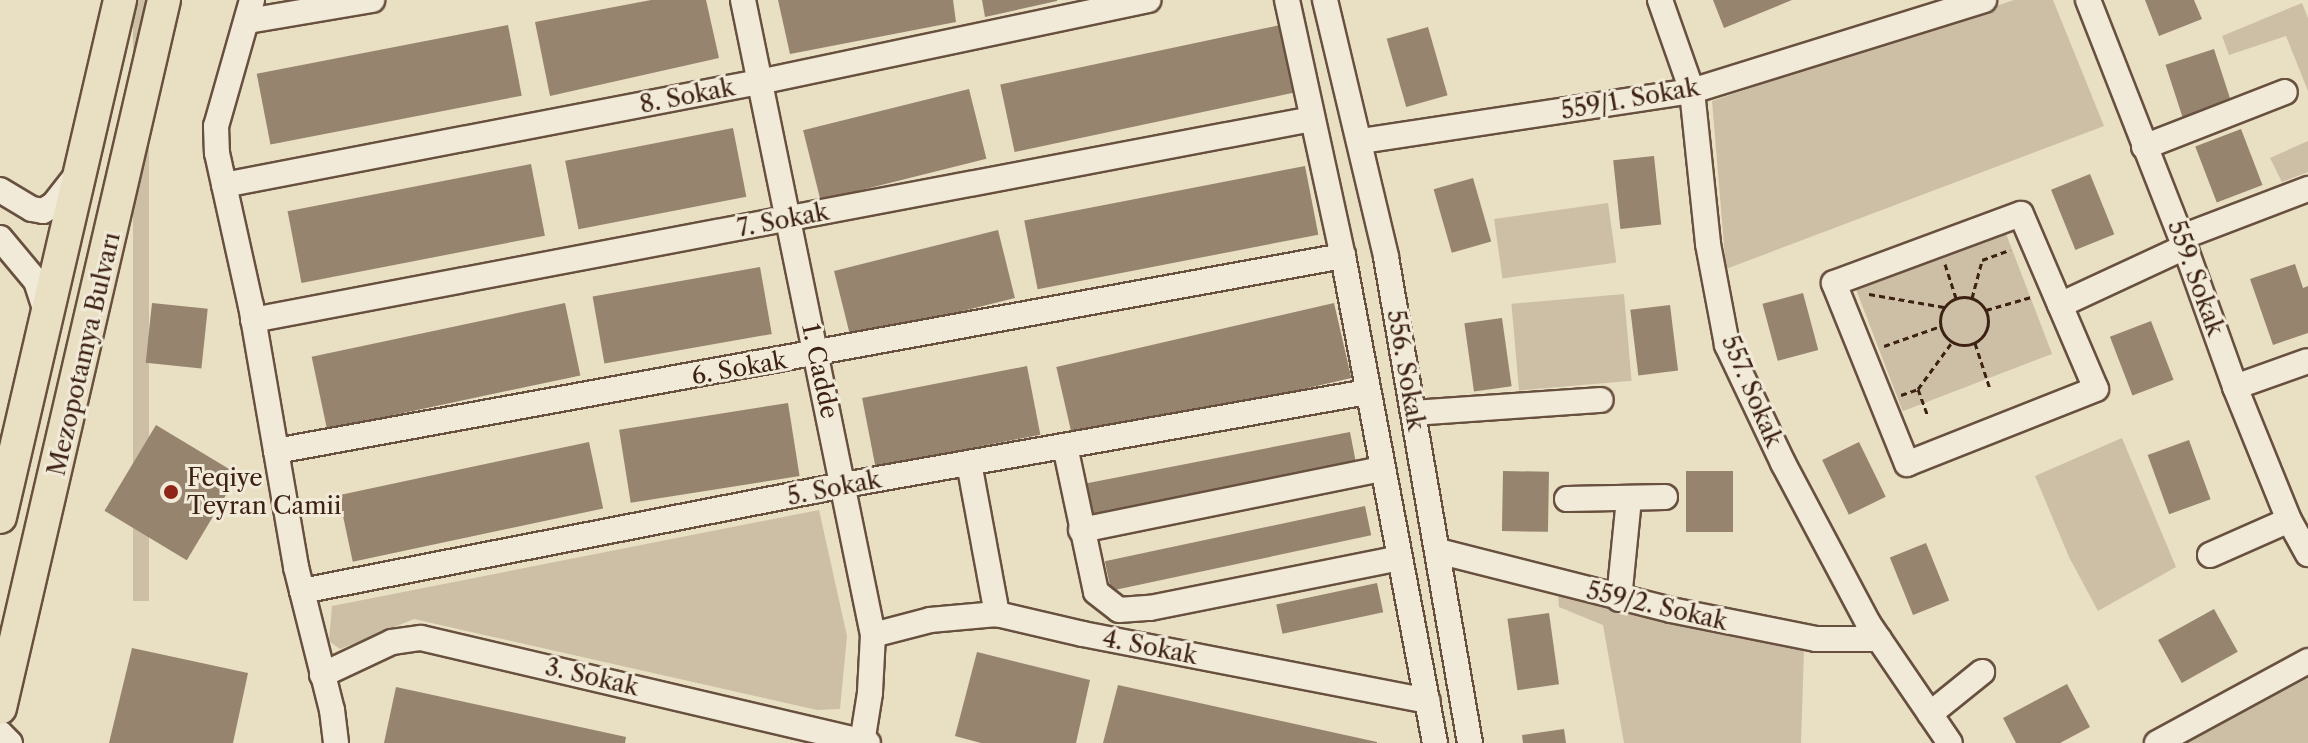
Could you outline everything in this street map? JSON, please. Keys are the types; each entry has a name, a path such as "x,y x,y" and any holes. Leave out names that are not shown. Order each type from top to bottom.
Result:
{"main road":[{"name":"Mezopotamya Bulvarı","path":"0,708 164,0"},
{"name":"Mezopotamya Bulvarı","path":"0,517 81,171 112,6"}],"street":[{"path":"336,743 302,591 253,320 224,185 216,126 250,10 372,0"},
{"name":"1. Cadde","path":"743,0 873,635 864,743"},
{"name":"8. Sokak","path":"224,185 759,82 1148,0"},
{"path":"1287,0 1343,256 1435,743"},
{"name":"556. Sokak","path":"1325,0 1361,141 1414,413 1470,743"},
{"name":"557. Sokak","path":"1660,0 1692,91 1708,244 1727,345 1783,463 1879,639 1950,743"},
{"name":"559/1. Sokak","path":"1361,141 1692,91 1984,0"},
{"name":"559. Sokak","path":"2088,0 2184,242 2235,387 2289,520 2308,554"},
{"path":"2144,147 2285,92"},
{"name":"7. Sokak","path":"253,320 1312,119"},
{"path":"0,190 32,209 43,211 54,204 81,171"},
{"path":"2060,305 2184,242 2308,189"},
{"path":"2021,214 2060,305 2096,389 1907,464 1834,283 2021,214"},
{"path":"0,238 36,281 47,315"},
{"name":"6. Sokak","path":"276,451 1343,256"},
{"path":"2235,387 2308,361"},
{"name":"5. Sokak","path":"302,591 844,485 1367,392"},
{"path":"1414,413 1601,400"},
{"path":"1065,446 1096,592 1119,610 1150,608 1400,558"},
{"path":"969,463 997,614"},
{"path":"1081,530 1382,469"},
{"path":"1567,499 1665,497"},
{"path":"1619,599 1629,498"},
{"path":"2210,555 2289,520"},
{"name":"559/2. Sokak","path":"1438,551 1619,599 1816,639 1879,639"},
{"name":"4. Sokak","path":"873,635 930,620 997,614 1083,634 1428,701"},
{"name":"3. Sokak","path":"322,675 392,642 421,638 864,743"},
{"path":"2157,743 2308,661"},
{"path":"1930,714 1982,672"},
{"path":"0,733 10,743"}],"path":[{"path":"1972,298 1982,260 2010,250"},
{"path":"1944,261 1956,298"},
{"path":"1868,293 1944,307"},
{"path":"1986,310 2031,297"},
{"path":"1952,342 1941,326 1944,307 1956,298 1972,298 1986,310 1988,325 1975,343"},
{"path":"1873,350 1941,326"},
{"path":"1952,342 1975,343"},
{"path":"1928,416 1918,389 1952,342"},
{"path":"1975,343 1990,389"}],"shaded area":[{"path":"133,0 149,0 149,601 133,601"},
{"path":"2014,0 2053,0 2104,126 1726,269 1712,101"},
{"path":"2302,3 2308,18 2308,91 2286,36 2229,55 2222,36"},
{"path":"2308,141 2308,172 2282,182 2270,158"},
{"path":"1608,203 1616,262 1502,278 1494,219"},
{"path":"2003,226 2052,354 1903,411 1854,283"},
{"path":"1624,294 1632,381 1519,391 1511,304"},
{"path":"2122,438 2176,567 2098,611 2069,557 2035,476"},
{"path":"819,510 847,636 840,709 817,710 414,619 340,649 329,641 332,606"},
{"path":"1558,595 1804,650 1801,743 1624,743 1603,625 1559,607"},
{"path":"2308,678 2308,743 2187,743"}],"building":[{"path":"651,0 706,0 719,58 550,96 535,22"},
{"path":"778,0 953,0 956,22 790,54"},
{"path":"982,0 1057,0 1057,1 985,17"},
{"path":"1713,0 1792,0 1724,28"},
{"path":"2145,0 2194,0 2202,19 2159,36"},
{"path":"508,25 522,96 270,145 257,74"},
{"path":"1280,25 1294,92 1015,152 1000,84"},
{"path":"1428,27 1448,95 1406,107 1387,39"},
{"path":"2214,49 2231,102 2183,118 2165,65"},
{"path":"969,89 986,159 820,200 803,130"},
{"path":"733,128 746,197 578,229 565,161"},
{"path":"2241,129 2263,185 2217,203 2195,147"},
{"path":"1654,156 1661,225 1620,229 1613,160"},
{"path":"531,164 545,236 301,283 288,211"},
{"path":"1305,166 1318,235 1038,289 1024,221"},
{"path":"2090,174 2114,234 2075,250 2051,190"},
{"path":"1473,178 1491,241 1452,253 1434,189"},
{"path":"998,230 1015,298 851,339 834,271"},
{"path":"2295,264 2303,288 2308,286 2308,333 2273,345 2250,279"},
{"path":"760,267 772,334 604,363 593,297"},
{"path":"1803,293 1818,350 1778,361 1762,304"},
{"path":"152,303 208,309 201,369 146,363"},
{"path":"565,303 580,375 327,429 312,357"},
{"path":"1334,303 1351,378 1074,442 1056,367"},
{"path":"1670,305 1678,371 1638,375 1630,310"},
{"path":"1502,318 1512,386 1474,392 1464,323"},
{"path":"2151,321 2174,380 2132,396 2110,337"},
{"path":"1027,366 1040,435 875,467 862,398"},
{"path":"788,403 800,476 631,503 619,430"},
{"name":"Feqiye Teyran Camii","path":"156,425 238,474 187,560 104,511"},
{"path":"1350,432 1356,462 1093,514 1087,483"},
{"path":"2189,440 2211,499 2169,514 2148,455"},
{"path":"589,442 603,509 353,562 339,495"},
{"path":"1859,442 1886,497 1849,515 1822,460"},
{"path":"1503,471 1549,472 1548,532 1502,531"},
{"path":"1686,471 1733,471 1733,532 1686,532"},
{"path":"1365,506 1371,535 1111,591 1105,561"},
{"path":"1926,543 1949,600 1913,615 1890,558"},
{"path":"1377,583 1383,612 1282,634 1276,604"},
{"path":"2214,609 2238,652 2182,683 2158,640"},
{"path":"1549,613 1559,684 1517,690 1507,619"},
{"path":"132,648 248,673 233,743 109,743"},
{"path":"977,652 1090,680 1076,743 981,743 955,736"},
{"path":"2067,684 2090,727 2060,743 2016,743 2003,718"},
{"path":"1118,685 1377,742 1377,743 1103,743"},
{"path":"396,687 626,737 625,743 384,743"},
{"path":"1564,729 1566,743 1523,743 1522,735"}],"place":[{"name":"Feqiye Teyran Camii","path":"171,492"}]}
